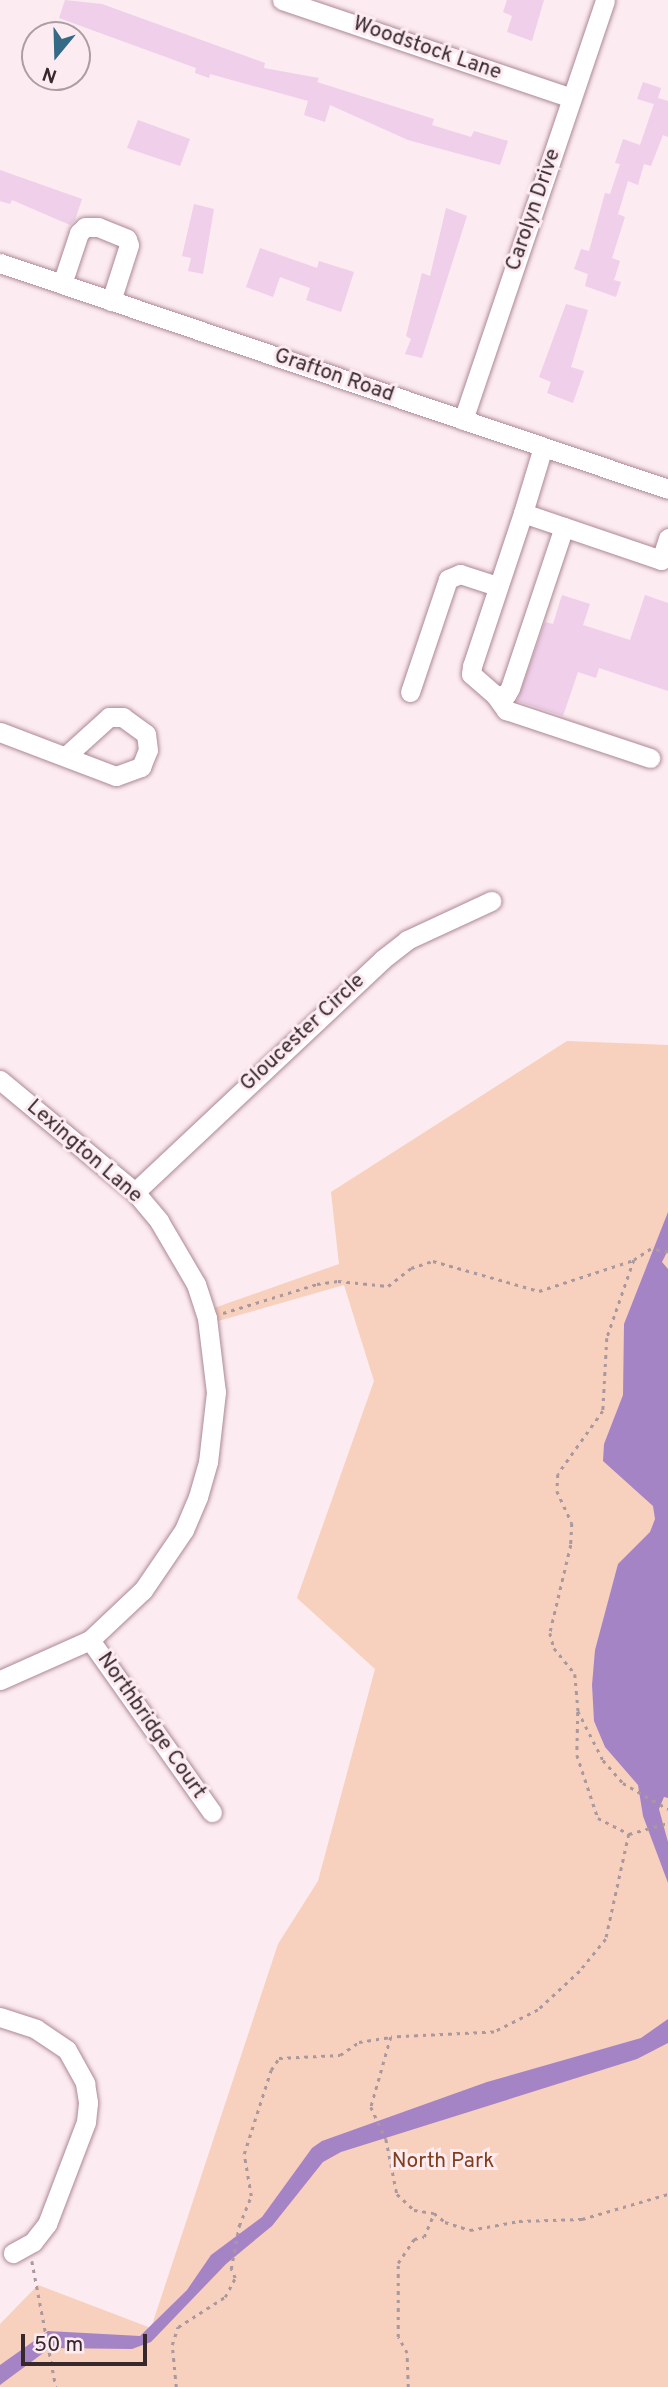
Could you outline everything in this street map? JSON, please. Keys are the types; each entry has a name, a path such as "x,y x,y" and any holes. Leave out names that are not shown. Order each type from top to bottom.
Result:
{"street":[{"name":"Carolyn Drive","path":"463,420 605,0"},
{"name":"Woodstock Lane","path":"288,1 571,99"},
{"path":"62,284 79,233 85,227 98,227 127,239 129,245 111,301"},
{"name":"Grafton Road","path":"0,263 668,489"},
{"path":"543,447 471,674 495,695 506,710 650,758"},
{"path":"523,513 664,561 668,538"},
{"path":"495,695 506,695 510,688 564,527"},
{"path":"410,692 448,579 460,574 498,586"},
{"path":"0,732 67,755"},
{"name":"Gloucester Circle","path":"135,1192 383,959 407,940 491,901"},
{"name":"Lexington Lane","path":"0,1080 135,1192 177,1250 207,1318 216,1392 208,1462 198,1497 184,1530 143,1590 90,1640 0,1679"},
{"name":"Northbridge Court","path":"90,1640 212,1812"},
{"path":"0,2017 36,2029 67,2049 85,2083 88,2104 86,2122 47,2224 20,2249"}],"path":[{"path":"207,1318 317,1284 338,1281 388,1286 411,1268 433,1261 539,1291 634,1260 652,1249 667,1252"},
{"path":"634,1260 607,1338 603,1411 596,1427 561,1468 557,1481 572,1530 550,1640 575,1674 577,1755 594,1810 607,1826 629,1834 668,1823"},
{"path":"578,1711 608,1768 633,1790 668,1809"},
{"path":"176,2387 174,2336 187,2320 225,2297 235,2278 233,2260 237,2239 251,2196 244,2154 266,2081 279,2058 340,2055 359,2042 391,2037 473,2036 517,2024 538,2010 579,1972 606,1939 629,1834"},
{"path":"391,2037 371,2107 386,2139 397,2194 414,2210 434,2213 470,2230 519,2221 582,2219 668,2194"},
{"path":"408,2387 407,2353 398,2337 398,2263 414,2239 424,2236 434,2213"},
{"path":"20,2249 48,2332 56,2387"}],"green space":[{"name":"North Park","path":"567,1041 668,1045 668,2387 0,2387 0,2324 38,2285 151,2328 278,1944 318,1881 375,1669 297,1598 374,1381 344,1285 218,1321 214,1308 339,1264 331,1192"}],"shaded area":[{"path":"668,1212 668,1250 662,1262 668,1269 668,1798 664,1797 659,1809 668,1842 668,1883 643,1816 638,1785 605,1747 594,1721 592,1685 595,1650 618,1564 650,1532 655,1519 653,1506 603,1461 604,1444 623,1395 624,1324"},
{"path":"668,2019 668,2043 637,2059 341,2152 323,2162 272,2226 226,2264 151,2342 132,2349 50,2348 0,2385 0,2365 48,2331 140,2336 187,2290 211,2255 262,2217 312,2148 322,2141 487,2082 641,2038"}],"building":[{"path":"65,0 102,4 265,63 264,68 319,78 317,82 434,119 432,125 471,137 474,131 508,141 500,165 408,140 330,105 325,122 304,115 308,101 210,74 209,78 195,73 196,68 91,30 91,21 67,21 59,18"},
{"path":"507,0 544,0 532,41 507,32 512,16 503,12"},
{"path":"643,82 661,88 658,98 668,101 668,137 663,135 651,166 644,164 638,185 628,181 618,214 625,217 612,258 620,261 614,280 621,282 616,297 585,286 588,274 574,269 581,249 589,251 605,193 610,194 620,164 615,163 623,139 640,145 654,104 637,99"},
{"path":"138,120 190,139 180,166 127,148"},
{"path":"0,170 82,199 75,220 70,225 12,200 10,204 0,201"},
{"path":"194,204 214,209 203,274 188,271 191,258 182,256"},
{"path":"446,208 467,216 422,358 405,354 411,339 406,336 422,273 430,276"},
{"path":"260,248 317,268 319,261 354,272 341,312 306,300 310,288 280,277 273,297 246,287"},
{"path":"566,304 588,310 571,367 584,371 573,403 547,393 551,382 539,377"},
{"path":"562,595 590,604 583,625 630,640 645,595 668,603 668,691 599,668 596,678 578,672 563,716 517,701 545,622 553,624"}]}
